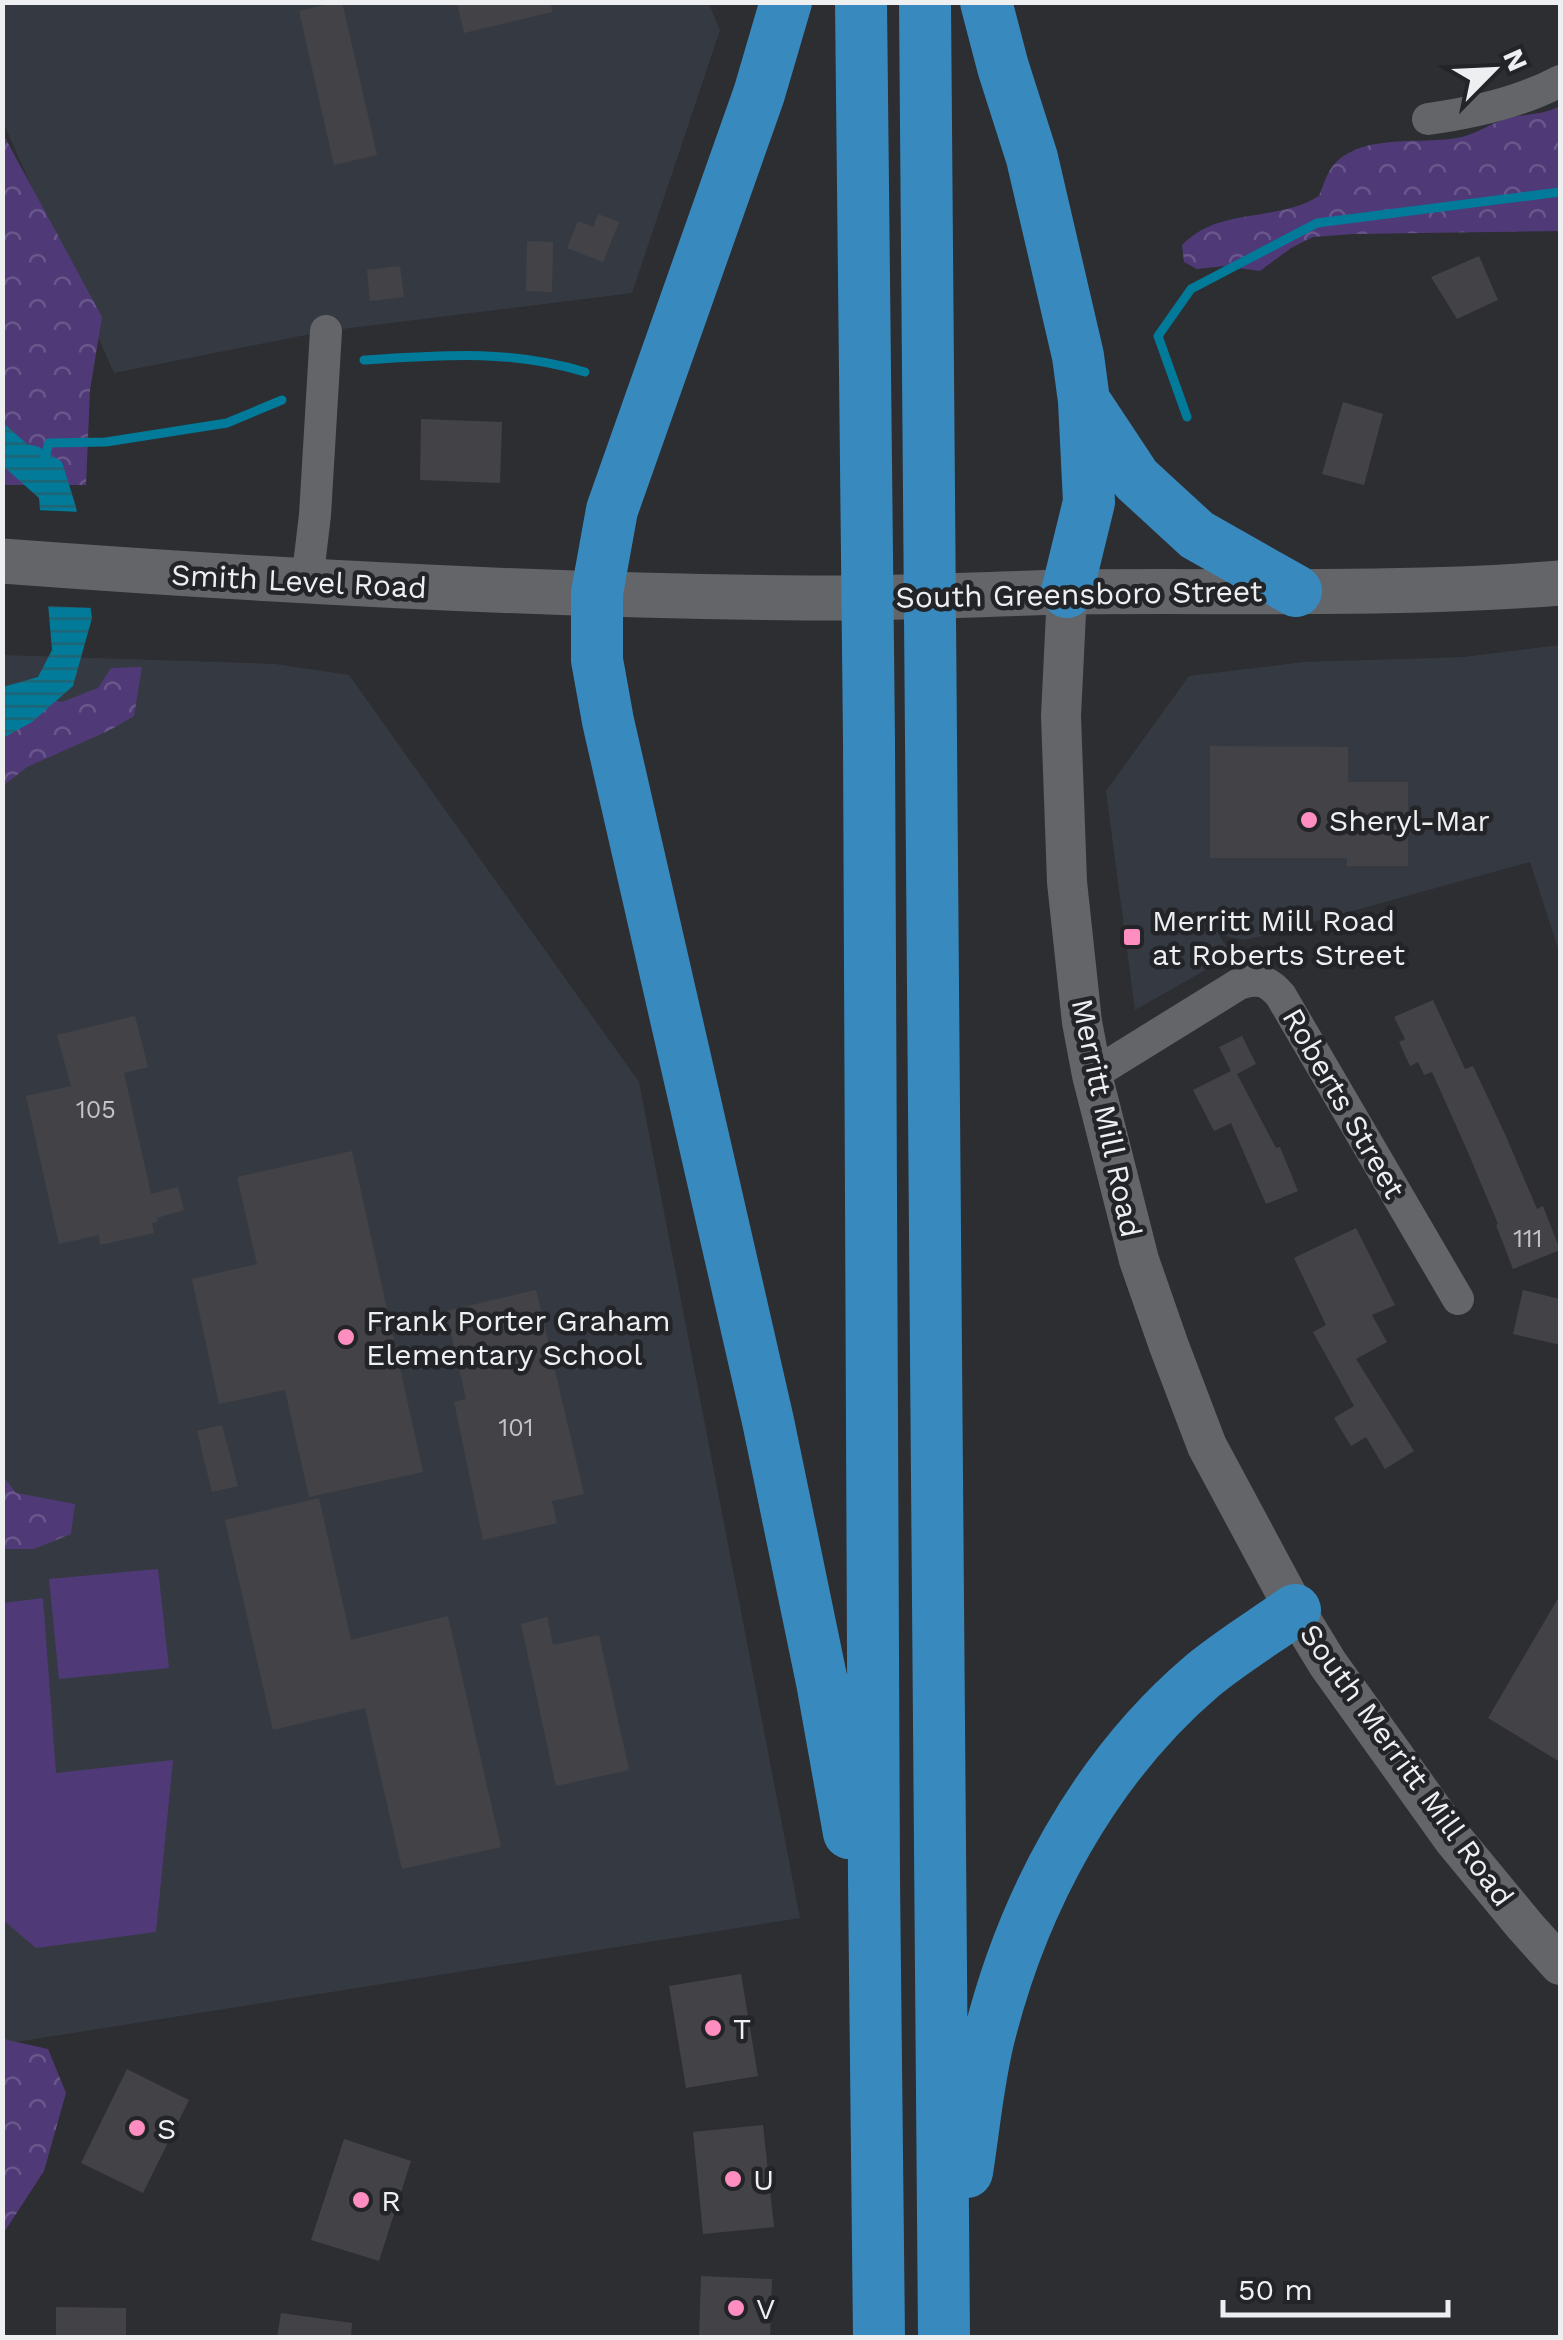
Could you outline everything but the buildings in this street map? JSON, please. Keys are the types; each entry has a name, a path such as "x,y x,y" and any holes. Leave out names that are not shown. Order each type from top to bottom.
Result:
{"highway":[{"path":"786,2 758,94 612,510 597,592 597,660 768,1421 822,1682 846,1809 877,2020"},
{"path":"861,2 879,2338"},
{"path":"925,2 944,2327"},
{"path":"986,2 1032,158 1078,356 1089,502 1067,592"},
{"path":"1084,401 1136,479 1197,536 1296,590"},
{"path":"944,2327 988,2040 1010,1962 1038,1894 1091,1802 1139,1738 1202,1676 1295,1610"}],"main road":[{"name":"Smith Level Road","path":"2,561 308,582 597,592"},
{"name":"South Greensboro Street","path":"597,592 810,598 1452,590 1560,582"}],"street":[{"path":"1428,119 1533,94 1560,82"},
{"path":"308,582 316,515 326,331"},
{"name":"Merritt Mill Road","path":"1067,592 1061,716 1067,882 1082,1022 1092,1075 1139,1260 1169,1346 1207,1446 1295,1610"},
{"name":"Roberts Street","path":"1092,1075 1240,984 1261,980 1272,986 1458,1299"},
{"name":"South Merritt Mill Road","path":"1295,1610 1328,1664 1454,1840 1560,1965"}],"shaded area":[{"path":"708,2 720,30 632,293 326,331 114,373 3,122 2,3"},
{"path":"1560,645 1560,954 1530,862 1245,940 1219,935 1232,955 1135,1010 1106,791 1189,676 1304,662 1464,657"},
{"name":"Frank Porter Graham Elementary School","path":"3,655 275,664 349,675 639,1082 800,1918 3,2044"}],"green space":[{"path":"1560,106 1560,231 1313,237 1260,271 1224,266 1197,269 1184,262 1182,245 1213,225 1285,210 1319,196 1333,165 1355,150 1383,143 1457,138 1508,118"},
{"path":"2,132 102,317 90,390 86,485 3,485"},
{"path":"142,667 134,716 27,767 3,786 3,689 62,702 98,688 111,668"},
{"path":"3,1476 16,1493 75,1504 71,1534 34,1549 3,1549"},
{"path":"158,1569 169,1668 59,1679 49,1579"},
{"path":"43,1598 56,1773 173,1760 156,1932 36,1948 3,1920 3,1603"},
{"path":"3,2039 48,2049 66,2093 44,2171 3,2234"}],"water":[{"path":"2,422 27,444 62,462 76,507 92,618 73,686 32,722 3,738 3,687 38,677 52,650 39,498 3,466"}],"pier":[{"path":"35,510 81,512 95,608 43,606"}],"waterway":[{"path":"1187,417 1158,336 1191,289 1317,223 1560,192"},
{"path":"364,360 502,357 585,372"},
{"path":"44,460 49,443 106,442 227,423 282,400"}],"place":[{"name":"Sheryl-Mar","path":"1309,820"},
{"name":"Merritt Mill Road at Roberts Street","path":"1132,937"},
{"name":"Frank Porter Graham Elementary School","path":"346,1337"},
{"name":"T","path":"713,2028"},
{"name":"S","path":"137,2128"},
{"name":"U","path":"733,2179"},
{"name":"R","path":"361,2200"},
{"name":"V","path":"736,2308"}]}
